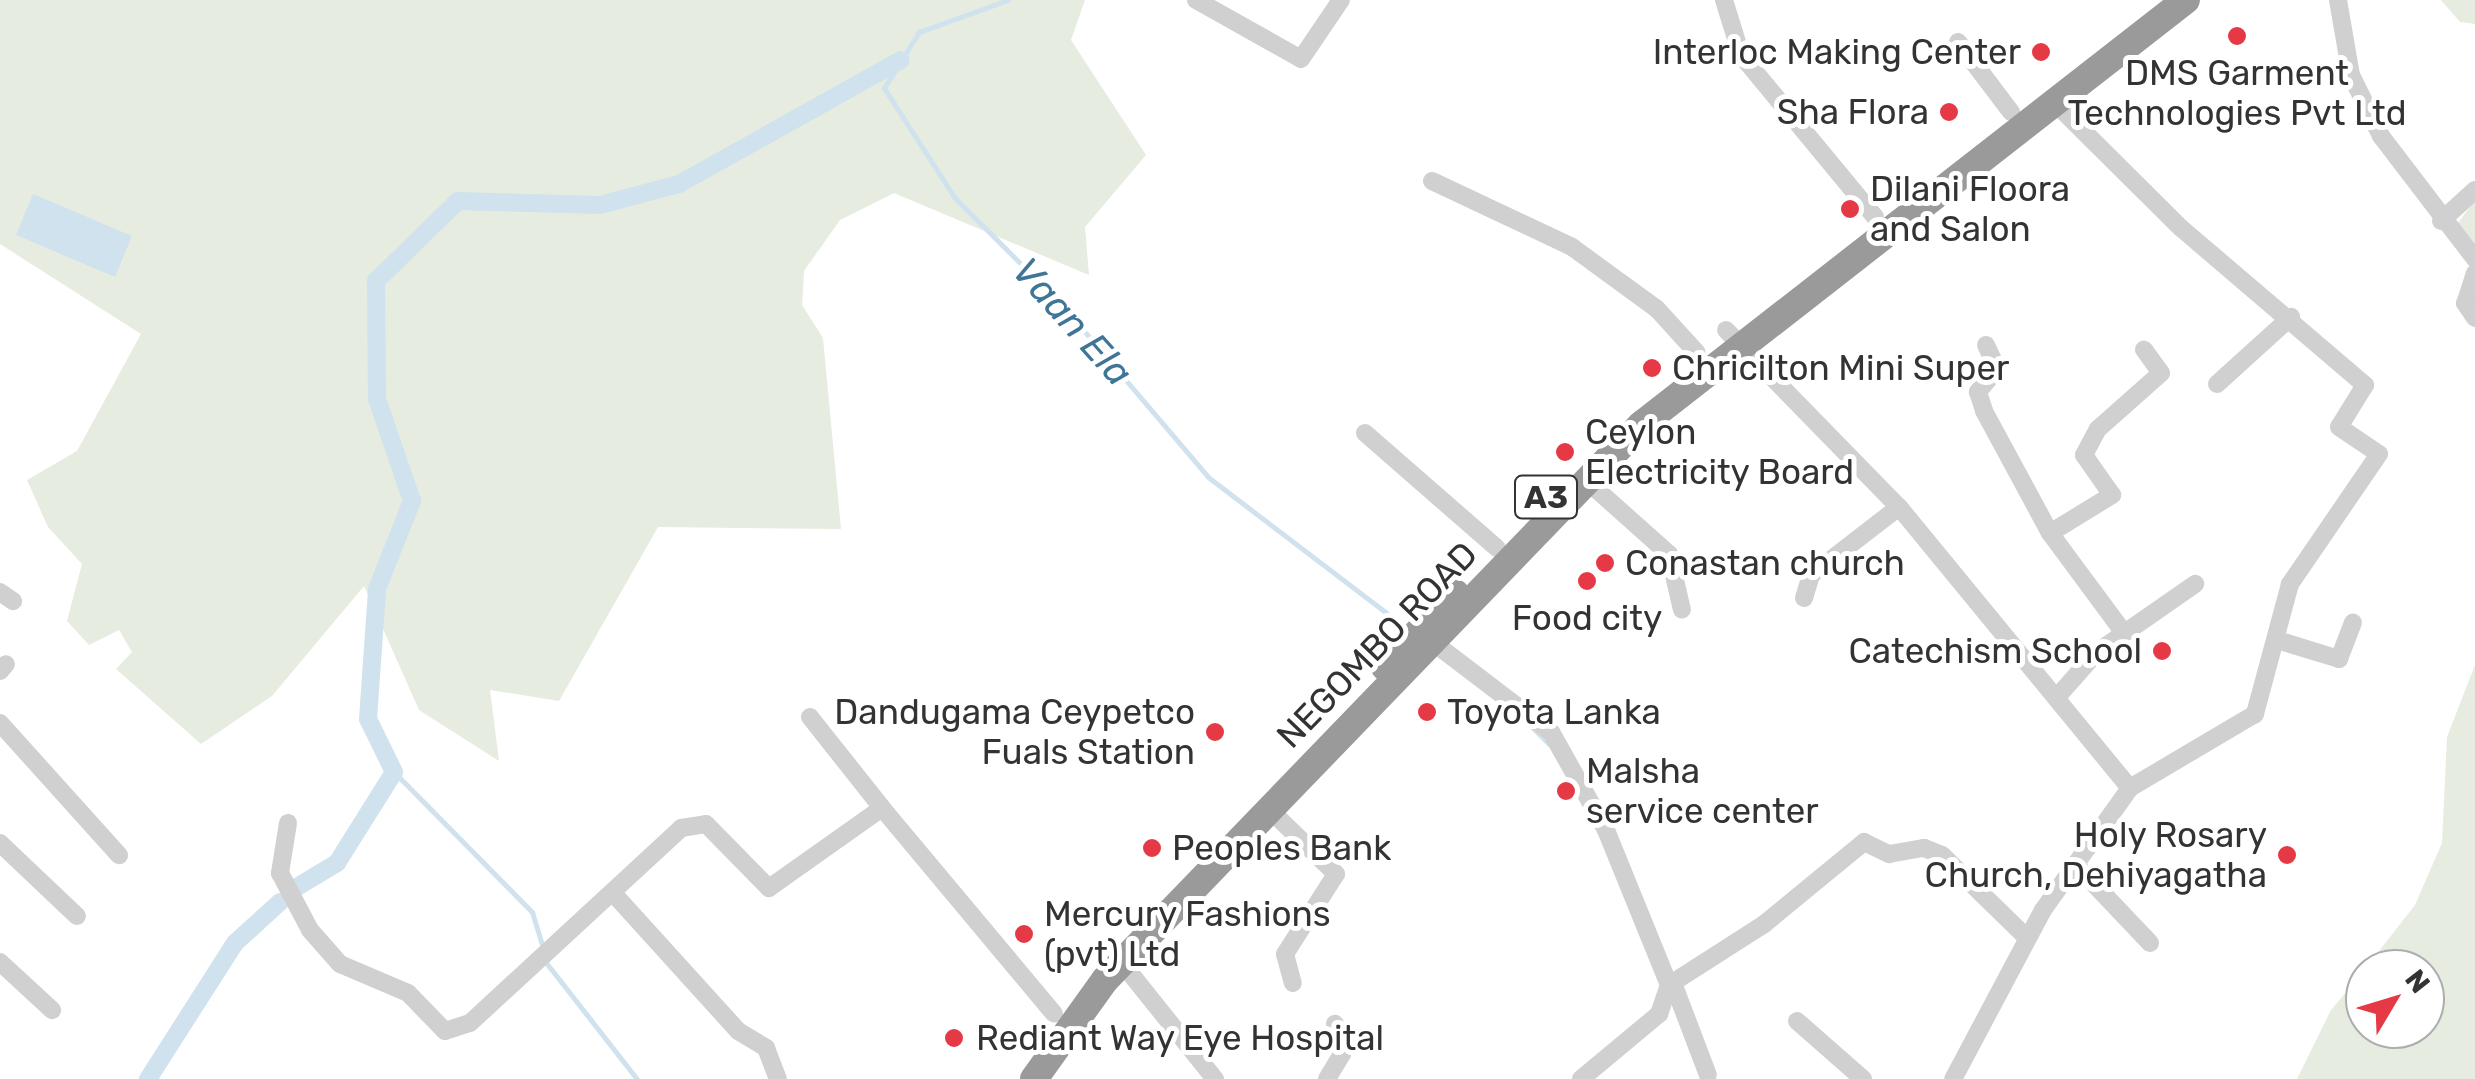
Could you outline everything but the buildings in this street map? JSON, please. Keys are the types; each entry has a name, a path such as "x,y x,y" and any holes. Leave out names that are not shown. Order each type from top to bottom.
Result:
{"highway":[{"name":"NEGOMBO ROAD","path":"1034,1079 1122,962 1731,337 1875,217 2159,0"},
{"name":"NEGOMBO ROAD","path":"1014,1079 1054,1014 1497,548 1697,353 1731,337 2054,102 2186,0"}],"street":[{"path":"1196,0 1301,59 1341,0"},
{"path":"1724,0 1742,56 1875,217"},
{"path":"2338,0 2355,86 2441,221 2475,259"},
{"path":"1958,42 2011,112"},
{"path":"1953,1079 2026,938 2130,788 2255,714 2290,584 2379,454 2338,427 2364,385 2291,317 2182,228 2054,102"},
{"path":"1432,181 1572,247 1656,308 1697,353"},
{"path":"2441,221 2475,190"},
{"path":"2475,273 2465,303 2475,318"},
{"path":"2217,384 2291,317"},
{"path":"1731,337 1899,507 2130,788"},
{"path":"1986,345 1996,369 1978,392 1984,411 2050,533 2124,633"},
{"path":"2050,533 2112,495 2084,455 2098,428 2161,372 2144,350"},
{"path":"1365,433 1497,548"},
{"path":"1587,481 1669,554 1682,610"},
{"path":"1804,598 1810,576 1899,507"},
{"path":"2056,697 2124,633 2196,584"},
{"path":"2276,640 2339,659 2353,623"},
{"path":"1434,643 1551,732 1606,830 1708,1075"},
{"path":"810,718 1054,1014"},
{"path":"0,723 119,855"},
{"path":"288,823 280,873 310,930 340,964 408,993 445,1031 470,1023 693,824 719,833 769,888 882,808"},
{"path":"1270,810 1336,874 1285,954 1293,983"},
{"path":"1581,1079 1659,1014 1671,984 1763,925 1864,842 1889,854 1924,848 1942,856 2026,938"},
{"path":"0,843 76,916"},
{"path":"2075,864 2150,944"},
{"path":"614,893 738,1032 766,1048 778,1079"},
{"path":"0,962 52,1010"},
{"path":"1122,962 1216,1079"},
{"path":"1797,1022 1862,1079"},
{"path":"1326,1079 1342,1054 1336,1024"}],"shaded area":[{"path":"0,0 1085,0 1071,40 1146,155 1085,227 1089,275 894,193 840,220 804,271 802,305 823,338 841,529 658,527 559,701 490,690 499,761 419,710 364,586 272,696 201,744 116,669 132,652 119,630 89,645 67,621 82,564 48,527 27,480 77,451 141,334 0,244"},
{"path":"2441,0 2475,0 2475,24 2460,22"},
{"path":"2475,200 2475,248 2455,227"},
{"path":"2475,665 2475,1079 2297,1079 2331,1010 2345,994 2345,1049 2445,1049 2445,949 2381,949 2415,905 2442,843 2447,737"}],"water":[{"path":"33,194 132,236 115,277 16,235"}],"waterway":[{"name":"Vaan Ela","path":"1008,0 919,32 884,88 955,198 1061,304 1208,477 1409,630"},
{"path":"297,887 337,863 394,772 368,719 377,589 412,501 377,399 376,281 458,201 600,205 679,184 901,60"},
{"name":"Vaan Ela","path":"1532,727 1549,744"},
{"path":"394,772 532,912 543,949"},
{"path":"148,1079 235,943 280,902"},
{"path":"544,960 637,1079"}],"place":[{"name":"DMS Garment Technologies Pvt Ltd","path":"2237,36"},
{"name":"Interloc Making Center","path":"2041,52"},
{"name":"Sha Flora","path":"1949,112"},
{"name":"Dilani Floora and Salon","path":"1850,209"},
{"name":"Chricilton Mini Super","path":"1652,368"},
{"name":"Ceylon Electricity Board","path":"1565,452"},
{"name":"Conastan church","path":"1605,563"},
{"name":"Food city","path":"1587,581"},
{"name":"Catechism School","path":"2162,651"},
{"name":"Toyota Lanka","path":"1427,712"},
{"name":"Dandugama Ceypetco Fuals Station","path":"1215,732"},
{"name":"Malsha service center","path":"1566,791"},
{"name":"Peoples Bank","path":"1152,848"},
{"name":"Holy Rosary Church, Dehiyagatha","path":"2287,855"},
{"name":"Mercury Fashions (pvt) Ltd","path":"1024,934"},
{"name":"Rediant Way Eye Hospital","path":"954,1038"}]}
